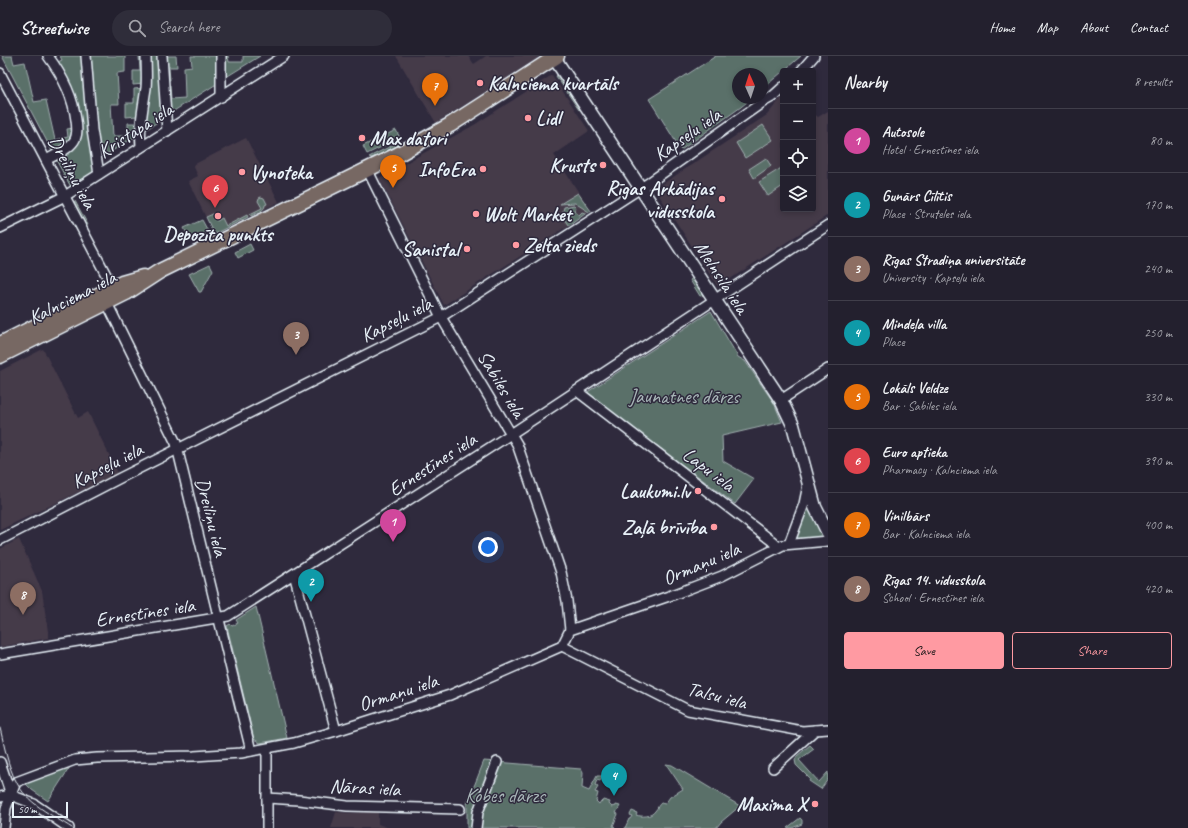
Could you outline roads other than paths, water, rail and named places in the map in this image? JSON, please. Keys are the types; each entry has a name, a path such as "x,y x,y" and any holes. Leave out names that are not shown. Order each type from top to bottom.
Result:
{"main road":[{"name":"Kalnciema iela","path":"0,356 107,303 160,272 397,155 450,124 555,57"},
{"name":"Kalnciema iela","path":"0,344 113,288 160,272"}],"street":[{"path":"46,160 71,144 75,140 77,134 76,115 71,95 48,56"},
{"path":"86,56 92,130 99,174"},
{"path":"141,147 140,124 146,86 146,56"},
{"path":"162,56 167,131"},
{"path":"220,97 221,56"},
{"name":"Kristapa iela","path":"0,228 65,196 284,56"},
{"path":"804,68 814,56"},
{"name":"Melnsila iela","path":"555,57 781,400 793,425 808,485 818,515 828,533"},
{"name":"Dreiliņu iela","path":"0,73 3,86 46,160 113,288"},
{"name":"Kapseļu iela","path":"0,540 441,317 641,188 772,97 780,90"},
{"name":"Sabiles iela","path":"367,170 441,317 520,451 561,572 567,601 570,630"},
{"name":"Ernestīnes iela","path":"0,654 228,616 577,391 828,225"},
{"name":"Dreiliņu iela","path":"107,303 176,443 251,751"},
{"path":"781,400 828,369"},
{"name":"Lapu iela","path":"577,391 721,501 778,547"},
{"path":"789,544 804,504 808,485"},
{"path":"778,547 789,544 828,541"},
{"name":"Ormaņu iela","path":"570,630 675,594 722,576 778,547"},
{"path":"294,574 336,731"},
{"path":"562,646 570,630"},
{"name":"Ormaņu iela","path":"4,828 6,809 16,782 75,760 97,758 194,756 267,749 336,731 450,695 562,646"},
{"name":"Talsu iela","path":"562,646 688,710 802,731 828,729"},
{"path":"773,768 815,730"},
{"path":"267,749 267,828"},
{"path":"0,762 11,795"},
{"path":"476,828 478,812 498,762"},
{"path":"0,797 11,795 34,804 69,828"},
{"name":"Nāras iela","path":"268,798 347,806 460,809"}],"tram line":[{"path":"0,728 6,755 20,789 40,808 72,828"}],"place":[{"name":"Kalnciema kvartāls","path":"480,83"},
{"name":"Vinilbārs","path":"435,106"},
{"name":"Lidl","path":"528,118"},
{"name":"Max datori","path":"362,138"},
{"name":"Krusts","path":"603,165"},
{"name":"InfoEra","path":"483,169"},
{"name":"Vynoteka","path":"242,172"},
{"name":"Lokāls Veldze","path":"393,188"},
{"name":"Rīgas Arkādijas vidusskola","path":"722,199"},
{"name":"Euro aptieka","path":"215,208"},
{"name":"Wolt Market","path":"476,214"},
{"name":"Depozīta punkts","path":"218,216"},
{"name":"Zelta zieds","path":"516,245"},
{"name":"Sanistal","path":"467,249"},
{"name":"Rīgas Stradiņa universitāte","path":"296,355"},
{"name":"Laukumi.lv","path":"698,491"},
{"name":"Zaļā brīvība","path":"714,527"},
{"name":"Autosole","path":"393,542"},
{"name":"Gunārs Cīlītis","path":"311,602"},
{"name":"Rīgas 14. vidusskola","path":"23,615"},
{"name":"Mindeļa villa","path":"614,796"},
{"name":"Maxima X","path":"815,804"}],"park label":[{"name":"Jaunatnes dārzs","path":"684,396"},
{"name":"Kobes dārzs","path":"505,795"}]}
